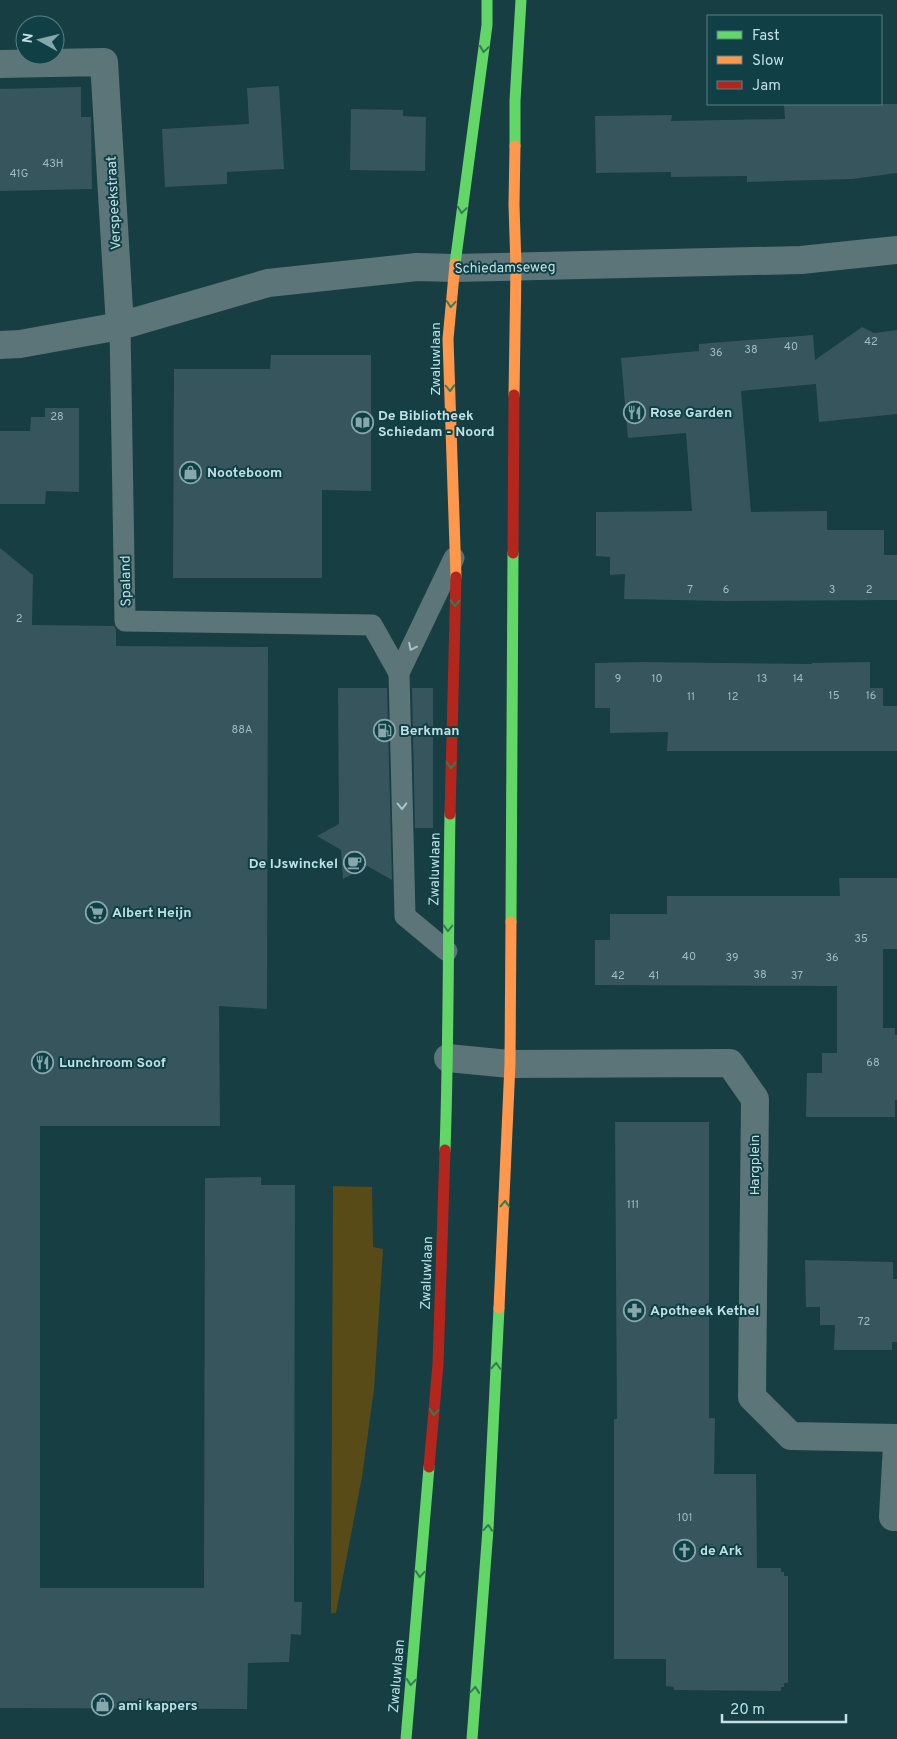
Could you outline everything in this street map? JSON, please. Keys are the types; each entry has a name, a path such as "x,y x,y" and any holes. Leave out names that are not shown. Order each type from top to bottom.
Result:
{"main road":[{"name":"Zwaluwlaan","path":"406,1739 438,1364 448,1058 447,951 456,555 448,339 454,268 487,25 487,0"},
{"path":"472,1739 488,1529 510,1064 516,267 514,205 515,101 521,0"}],"street":[{"name":"Verspeekstraat","path":"0,64 104,62 120,326"},
{"name":"Schiedamseweg","path":"120,326 268,283 417,267 516,267 801,260 897,250"},
{"path":"0,345 20,344 120,326"},
{"name":"Hargplein","path":"448,1058 510,1064 730,1063 754,1099 752,1397 791,1436 897,1438"},
{"path":"897,1446 892,1517 897,1517"}],"lane":[{"name":"Spaland","path":"120,326 125,621 372,625 399,673"},
{"path":"447,951 405,916 399,673 456,555"}],"shaded area":[{"path":"333,1186 372,1187 373,1247 383,1249 374,1389 362,1477 336,1613 331,1613"}],"building":[{"path":"279,86 284,169 227,172 227,184 165,187 162,129 249,124 247,88"},
{"path":"81,87 81,117 91,117 92,189 0,191 0,89"},
{"path":"897,104 897,173 852,179 747,182 747,176 671,177 671,172 596,173 595,116 672,115 671,121 785,119 784,105"},
{"path":"351,109 403,110 403,116 426,117 425,171 350,170"},
{"path":"862,327 874,333 897,330 897,414 819,422 816,384 741,391 751,512 827,511 827,530 884,530 884,555 897,555 897,600 727,601 624,599 625,574 610,575 610,557 596,556 596,512 692,511 686,433 628,438 621,358 699,351 699,344 813,335 815,360"},
{"path":"271,355 371,355 371,491 322,490 322,578 173,578 174,369 270,369"},
{"path":"45,408 79,408 79,492 46,491 45,504 0,504 0,431 30,431 31,417 45,417"},
{"path":"0,548 33,575 32,625 114,626 116,629 116,646 268,647 267,1009 219,1006 220,1126 40,1126 40,1588 204,1588 205,1178 261,1177 261,1185 295,1185 294,1602 302,1602 301,1635 291,1634 289,1662 248,1663 247,1709 0,1708"},
{"path":"870,662 870,688 883,688 883,706 897,706 897,751 667,751 668,732 610,733 610,708 595,708 595,663 812,664"},
{"path":"338,688 387,688 392,880 367,866 343,879 341,850 317,836 339,824"},
{"path":"412,688 433,688 433,828 415,828"},
{"path":"839,878 897,878 897,949 883,949 883,1028 895,1028 895,1035 897,1035 897,1100 895,1100 895,1117 806,1117 807,1073 822,1073 822,1053 837,1053 837,986 595,985 595,940 610,940 610,914 667,914 667,896 840,896"},
{"path":"615,1122 709,1122 709,1418 715,1418 714,1474 756,1474 757,1568 781,1568 784,1576 788,1576 788,1683 784,1683 781,1691 674,1690 674,1687 666,1686 666,1659 614,1659 614,1419 617,1419"},
{"path":"805,1260 893,1262 893,1279 897,1279 897,1342 892,1342 892,1350 834,1350 835,1325 820,1325 820,1307 806,1307"}],"traffic: fast":[{"path":"455,264 487,25 487,0"},
{"path":"515,146 515,101 521,0"},
{"path":"511,922 513,553"},
{"path":"445,1150 450,814"},
{"path":"472,1739 488,1529 499,1308"},
{"path":"406,1739 429,1467"}],"traffic: slow":[{"path":"514,395 515,146"},
{"path":"455,264 448,339 456,577"},
{"path":"499,1308 510,1064 511,922"}],"traffic: jam":[{"path":"513,553 514,395"},
{"path":"450,814 456,577"},
{"path":"429,1467 438,1364 445,1150"}],"place":[{"name":"Rose Garden","path":"634,412"},
{"name":"De Bibliotheek Schiedam - Noord","path":"362,423"},
{"name":"Nooteboom","path":"191,472"},
{"name":"Berkman","path":"384,730"},
{"name":"De IJswinckel","path":"354,863"},
{"name":"Albert Heijn","path":"96,912"},
{"name":"Lunchroom Soof","path":"43,1062"},
{"name":"Apotheek Kethel","path":"634,1310"},
{"name":"de Ark","path":"684,1550"},
{"name":"ami kappers","path":"102,1705"}]}
